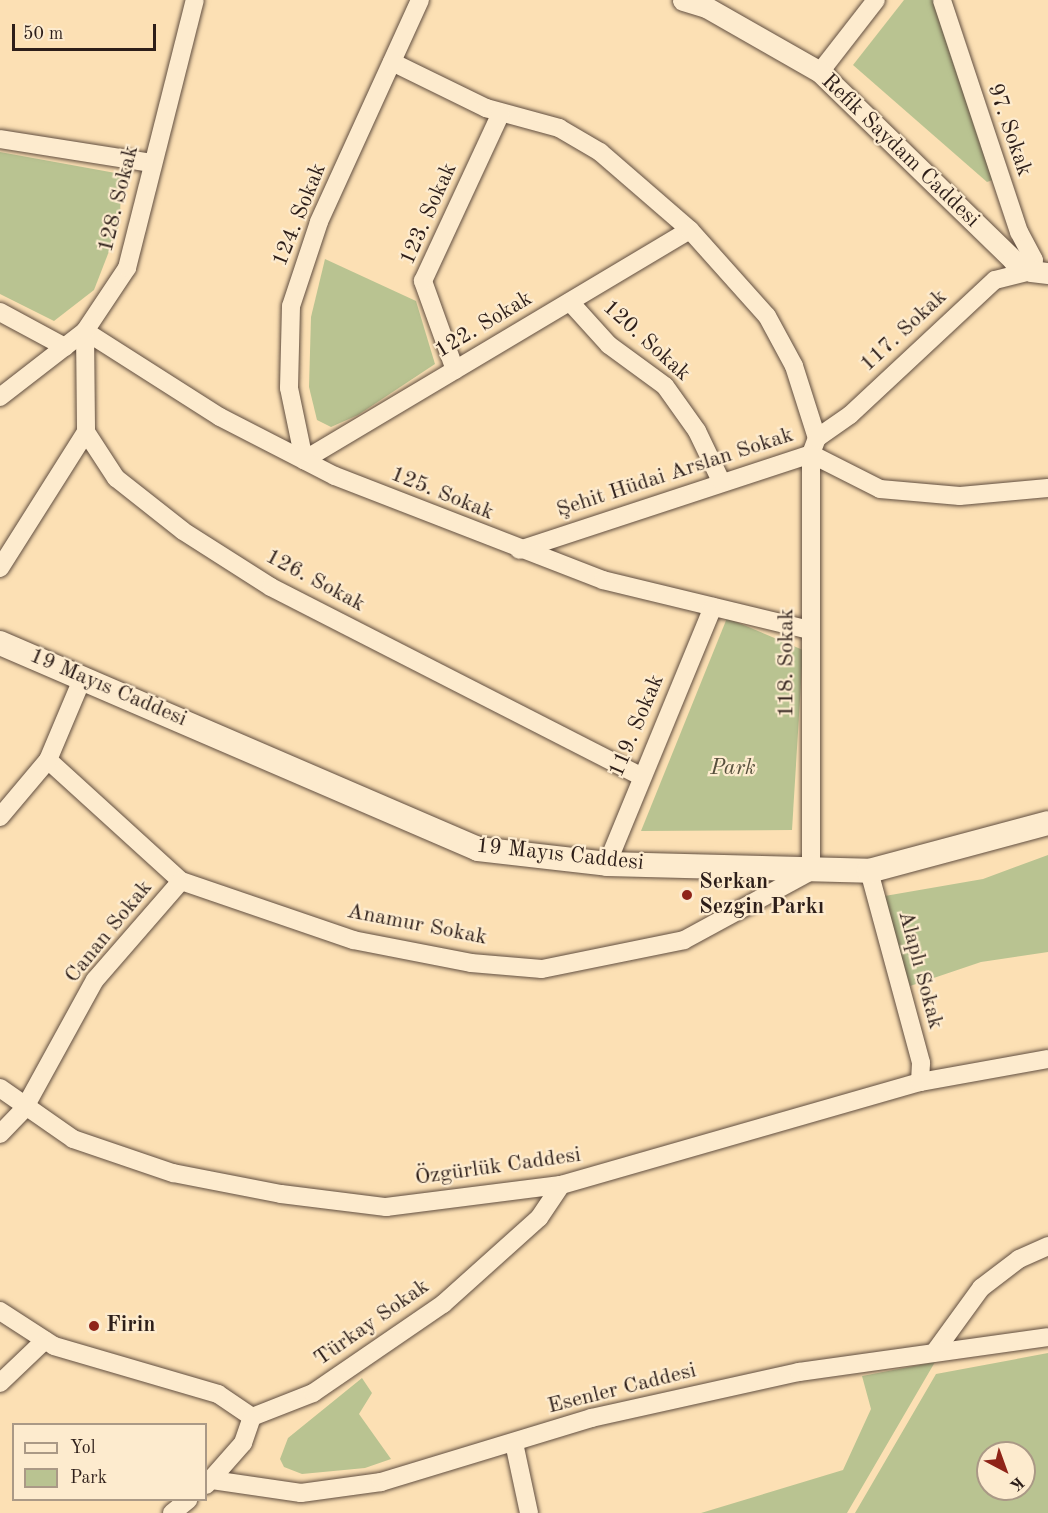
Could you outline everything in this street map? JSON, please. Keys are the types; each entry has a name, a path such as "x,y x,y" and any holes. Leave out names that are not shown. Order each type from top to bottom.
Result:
{"main road":[{"name":"19 Mayıs Caddesi","path":"0,643 478,849 607,864 811,872 869,871 1048,823"}],"street":[{"name":"128. Sokak","path":"0,397 85,331 127,268 193,0"},
{"name":"124. Sokak","path":"304,460 289,388 291,306 319,222 420,0"},
{"name":"Refik Saydam Caddesi","path":"683,0 706,7 820,72 1014,260 1039,272"},
{"path":"820,72 876,0"},
{"name":"97. Sokak","path":"942,0 1019,232 1033,252 1039,272"},
{"name":"Şehit Hüdai Arslan Sokak","path":"392,62 501,113 559,128 600,152 690,230 767,316 794,366 814,446 722,481 519,550"},
{"name":"123. Sokak","path":"455,370 423,281 501,113"},
{"path":"0,140 152,163"},
{"name":"122. Sokak","path":"304,460 690,230"},
{"name":"117. Sokak","path":"814,446 995,280 1039,272"},
{"name":"120. Sokak","path":"570,302 609,345 665,386 697,430 722,481"},
{"path":"0,312 65,346"},
{"path":"0,568 86,432 85,331"},
{"name":"125. Sokak","path":"85,331 220,417 335,477 519,550 603,580 810,630"},
{"name":"126. Sokak","path":"86,432 116,478 183,531 271,587 642,777"},
{"path":"814,446 880,489 960,496 1048,488"},
{"name":"118. Sokak","path":"811,872 810,630 814,446"},
{"name":"119. Sokak","path":"607,864 713,607"},
{"path":"0,817 48,760 83,677"},
{"name":"Anamur Sokak","path":"48,760 181,881 353,940 471,963 542,969 684,940 811,872"},
{"name":"Alaplı Sokak","path":"869,871 921,1063 920,1082"},
{"name":"Canan Sokak","path":"0,1134 24,1109 95,980 181,881"},
{"name":"Özgürlük Caddesi","path":"0,1088 24,1109 73,1139 173,1173 281,1194 386,1207 561,1185 920,1082 1048,1059"},
{"name":"Türkay Sokak","path":"252,1417 313,1393 442,1304 539,1218 561,1185"},
{"path":"936,1350 981,1288 1019,1259 1048,1246"},
{"path":"0,1311 45,1340 218,1394 252,1417 243,1443 209,1483"},
{"name":"Esenler Caddesi","path":"209,1483 301,1493 381,1482 614,1413 800,1372 936,1350 1048,1337"},
{"path":"0,1383 45,1340"},
{"path":"514,1443 529,1513"},
{"path":"172,1513 187,1501"}],"green space":[{"path":"904,0 952,0 1001,177 987,182 853,65"},
{"path":"0,152 121,174 120,223 94,290 54,321 0,294"},
{"path":"325,259 416,301 435,364 358,415 331,427 317,420 309,387 311,317"},
{"name":"Park","path":"727,618 803,650 792,830 641,831"},
{"path":"1048,855 1048,952 981,962 910,986 879,897 983,879"},
{"path":"1048,1353 1048,1513 855,1513 936,1374"},
{"path":"935,1362 847,1513 701,1513 843,1470 871,1409 862,1376"},
{"path":"362,1378 372,1393 359,1414 391,1459 365,1468 302,1474 284,1467 280,1459 288,1438"}],"place":[{"name":"Serkan Sezgin Parkı","path":"687,895"},
{"name":"Firin","path":"94,1326"}]}
